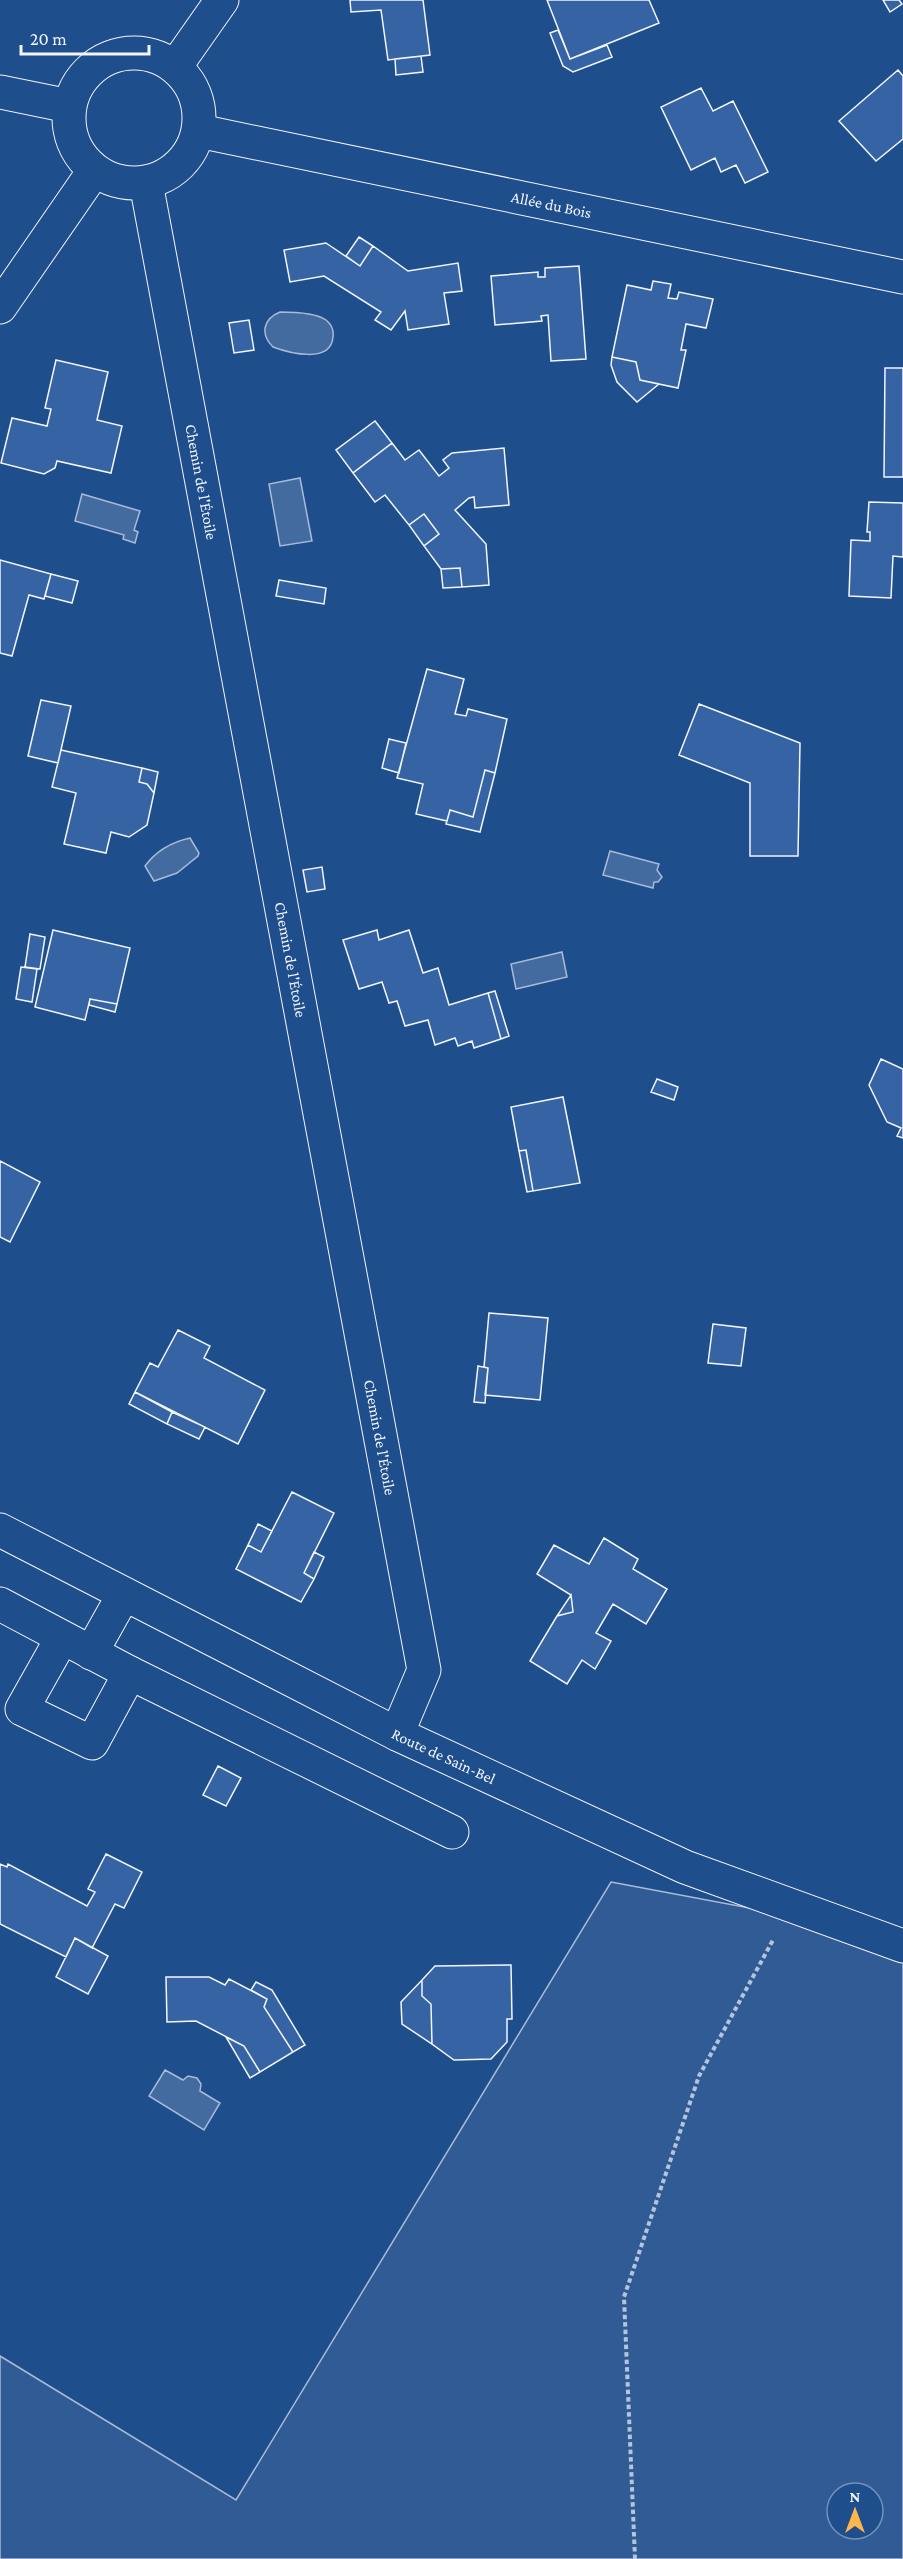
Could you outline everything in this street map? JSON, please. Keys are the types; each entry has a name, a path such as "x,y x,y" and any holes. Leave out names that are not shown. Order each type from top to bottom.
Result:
{"street":[{"path":"175,67 222,0"},
{"path":"134,52 156,56 175,67 188,80 196,96 200,114 199,131 192,149 180,165 164,177 146,183 119,183 94,171 81,158 72,142 68,124 69,106 77,84 92,67 111,57 134,52"},
{"path":"0,92 69,106"},
{"name":"Allée du Bois","path":"199,131 903,277"},
{"path":"0,307 94,171"},
{"name":"Chemin de l'Étoile","path":"146,183 424,1670 397,1734"},
{"name":"Route de Sain-Bel","path":"0,1530 397,1734 685,1867 903,1946"},
{"path":"91,1653 124,1594"},
{"path":"0,1604 130,1673 452,1832"},
{"path":"62,1638 22,1709 92,1743 130,1673"}],"path":[{"path":"635,2559 624,2297 699,2076 779,1930"}],"shaded area":[{"path":"280,312 310,314 326,320 333,332 331,345 325,351 317,354 298,354 273,347 266,337 265,327 274,315"},
{"path":"300,478 312,541 280,546 269,484"},
{"path":"82,494 140,511 134,530 138,532 135,543 123,539 124,535 75,521"},
{"path":"190,838 199,853 198,856 177,873 154,881 145,866 149,861 165,848"},
{"path":"610,851 659,864 657,870 662,877 658,882 654,882 653,888 603,875"},
{"path":"562,952 567,977 516,989 511,964"},
{"path":"611,1882 903,1937 903,2559 0,2559 0,2356 236,2500"},
{"path":"165,2070 183,2080 188,2076 197,2078 201,2084 200,2091 220,2103 204,2130 149,2096"}],"building":[{"path":"350,0 423,0 430,55 388,60 381,10 351,12"},
{"path":"547,0 649,0 659,23 570,59"},
{"path":"883,0 899,0 902,4 890,12"},
{"path":"558,30 570,59 607,45 612,57 573,72 563,66 550,33"},
{"path":"421,56 423,72 396,75 395,59"},
{"path":"898,70 903,76 903,139 876,161 839,121"},
{"path":"701,88 713,111 733,101 768,172 745,183 736,165 721,172 715,158 691,170 661,107"},
{"path":"359,237 373,246 360,266 346,256"},
{"path":"326,243 360,266 373,246 408,271 458,263 462,291 444,293 449,324 408,330 405,311 391,330 375,320 381,312 324,276 290,282 284,250"},
{"path":"579,266 586,359 551,361 548,315 541,316 542,321 495,325 491,276 538,272 538,277 545,277 545,268"},
{"path":"653,281 671,284 668,298 677,299 679,292 713,299 706,328 686,324 681,350 686,350 678,388 640,380 636,362 612,357 627,285 651,290"},
{"path":"249,320 254,350 234,353 229,323"},
{"path":"612,357 636,362 640,380 659,384 637,402 617,382 611,365"},
{"path":"56,360 108,372 97,420 122,426 111,473 57,461 55,468 44,474 1,463 12,418 47,426 51,409 45,408"},
{"path":"885,368 903,368 903,477 884,477"},
{"path":"375,421 392,443 353,473 336,450"},
{"path":"392,443 405,460 419,450 439,476 449,468 443,460 452,453 504,448 509,505 475,508 474,497 469,498 455,510 486,544 489,585 462,587 460,568 441,569 424,546 439,534 424,514 409,525 385,495 375,502 353,473"},
{"path":"869,502 903,503 903,557 893,556 891,598 849,596 851,540 870,541 870,532 867,532"},
{"path":"424,514 439,534 424,546 409,525"},
{"path":"0,560 51,574 44,599 29,595 12,656 0,653"},
{"path":"460,568 462,587 443,588 441,569"},
{"path":"51,574 78,581 72,603 45,596"},
{"path":"279,580 326,588 324,604 276,596"},
{"path":"427,669 464,679 455,714 466,716 468,709 507,719 495,773 485,770 473,817 450,810 447,821 416,814 423,784 397,778"},
{"path":"41,700 71,706 58,763 28,756"},
{"path":"699,704 800,743 798,856 750,856 750,783 679,755"},
{"path":"389,739 406,743 399,773 382,768"},
{"path":"61,750 142,768 139,782 147,784 154,793 147,825 129,837 111,832 106,853 64,844 76,793 52,787"},
{"path":"142,768 158,772 154,793 147,784 139,782"},
{"path":"485,770 495,773 480,832 446,824 450,810 473,817"},
{"path":"322,867 325,889 307,892 303,870"},
{"path":"53,930 130,948 117,1004 90,999 85,1020 35,1007"},
{"path":"377,930 379,940 409,930 423,973 438,968 449,1005 488,993 501,1039 474,1048 472,1041 458,1046 455,1038 435,1045 428,1020 405,1026 397,1001 389,1003 382,982 359,989 343,940"},
{"path":"30,934 45,937 40,969 25,967"},
{"path":"21,967 37,969 32,1002 16,999"},
{"path":"495,991 509,1036 501,1039 488,993"},
{"path":"90,999 117,1004 115,1012 89,1005"},
{"path":"881,1059 903,1069 903,1138 897,1136 901,1128 887,1122 869,1085"},
{"path":"657,1079 678,1087 674,1100 651,1092"},
{"path":"563,1097 580,1183 533,1191 526,1150 519,1151 511,1107"},
{"path":"526,1150 533,1191 527,1192 519,1151"},
{"path":"0,1161 40,1182 10,1242 0,1237"},
{"path":"489,1313 548,1318 540,1400 485,1395 488,1368 484,1367"},
{"path":"713,1324 746,1328 741,1366 708,1363"},
{"path":"178,1330 210,1346 204,1358 265,1390 238,1444 135,1392 150,1363 158,1367"},
{"path":"478,1366 488,1368 485,1403 474,1402"},
{"path":"135,1392 172,1412 167,1424 129,1404"},
{"path":"172,1412 205,1427 199,1439 167,1424"},
{"path":"292,1492 334,1513 304,1573 314,1579 301,1602 236,1569 248,1545 261,1552"},
{"path":"258,1524 272,1531 261,1552 248,1545"},
{"path":"604,1538 638,1559 633,1569 667,1589 646,1624 613,1604 596,1633 611,1641 595,1669 582,1660 567,1684 530,1661 557,1616 573,1612 571,1595 537,1574 554,1545 589,1564"},
{"path":"314,1552 324,1557 314,1579 304,1573"},
{"path":"571,1595 573,1612 557,1616"},
{"path":"218,1766 241,1778 226,1806 203,1795"},
{"path":"106,1854 142,1872 124,1908 115,1904 92,1948 75,1938 66,1957 0,1924 0,1864 7,1867 8,1864 87,1906 95,1892 88,1889"},
{"path":"75,1938 108,1956 88,1994 56,1977"},
{"path":"511,1965 512,2019 507,2019 507,2042 491,2059 454,2060 432,2044 431,2004 422,1996 422,1980 435,1966"},
{"path":"166,1977 209,1977 225,1985 229,1979 267,1999 264,2007 293,2052 260,2072 244,2046 196,2021 167,2022"},
{"path":"422,1980 422,1996 431,2004 432,2044 402,2024 401,2002"},
{"path":"256,1982 272,1990 305,2045 293,2052 264,2007 267,1999 251,1990"},
{"path":"226,2037 244,2046 260,2072 250,2078"}]}
